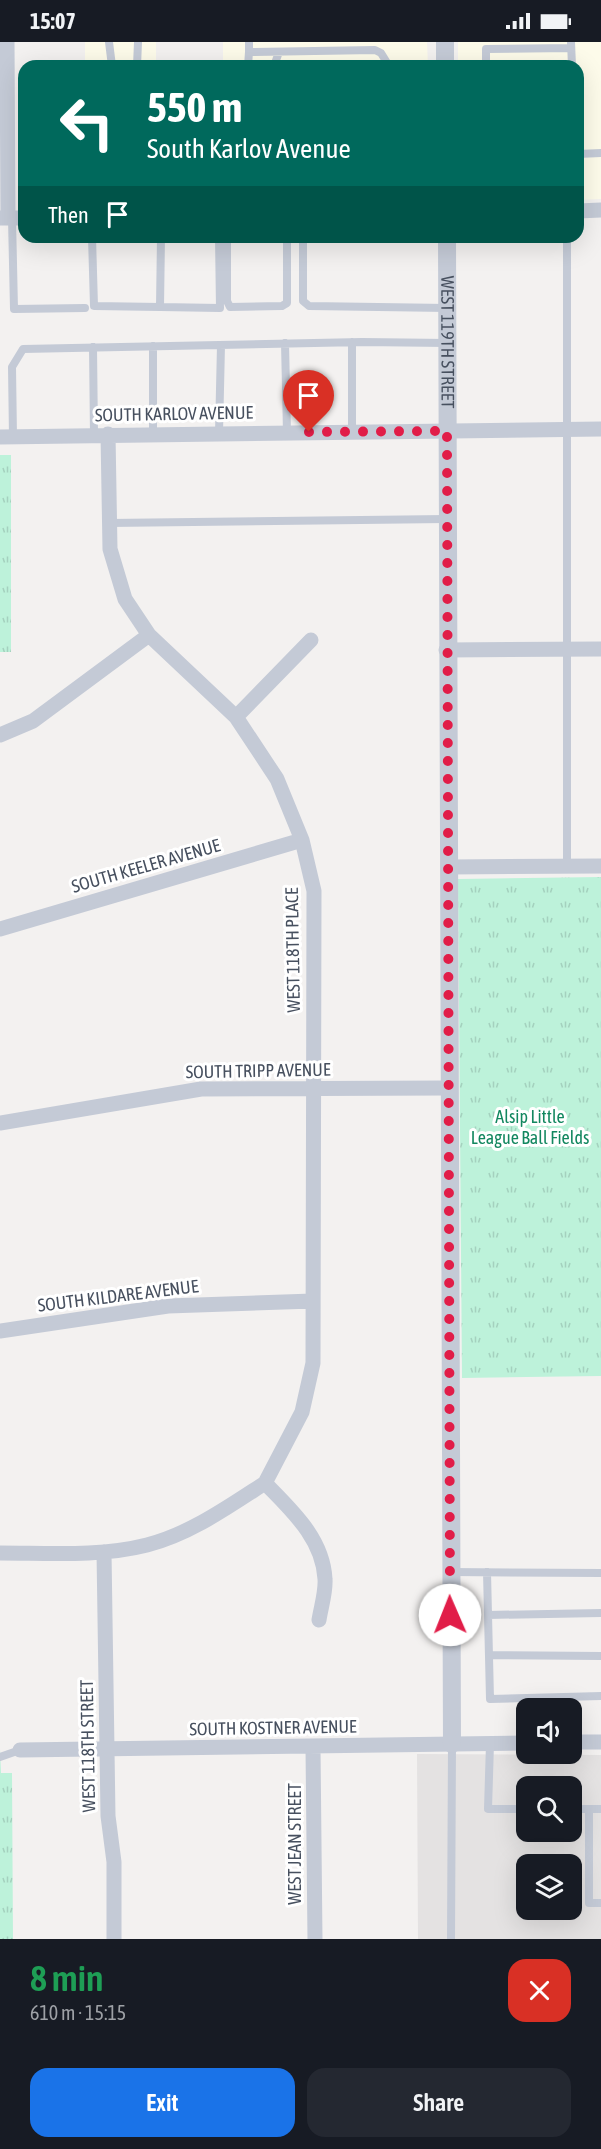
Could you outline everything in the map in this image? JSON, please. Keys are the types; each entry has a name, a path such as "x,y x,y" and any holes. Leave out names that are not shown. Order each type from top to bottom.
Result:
{"street":[{"path":"7,42 11,218"},
{"path":"445,42 445,60"},
{"path":"584,211 601,210"},
{"name":"WEST 119TH STREET","path":"447,243 446,650 449,867 452,1744"},
{"name":"SOUTH KARLOV AVENUE","path":"7,437 601,429"},
{"name":"WEST 118TH PLACE","path":"101,435 110,549 125,599 149,635 236,717 277,779 303,840 314,891 313,1363 302,1412 265,1483"},
{"path":"0,735 33,721 149,635"},
{"path":"236,717 311,640"},
{"path":"446,650 601,649"},
{"name":"SOUTH KEELER AVENUE","path":"0,929 303,840"},
{"path":"449,867 601,866"},
{"name":"SOUTH TRIPP AVENUE","path":"0,1122 201,1089 448,1088"},
{"name":"SOUTH KILDARE AVENUE","path":"0,1332 168,1306 313,1301"},
{"path":"0,1553 105,1552 148,1545 204,1522 265,1483 301,1520 319,1551 325,1579 319,1620"},
{"name":"WEST 118TH STREET","path":"105,1552 106,1749 108,1816 114,1862 114,1939"},
{"path":"582,1742 601,1742"},
{"name":"SOUTH KOSTNER AVENUE","path":"20,1750 313,1748 516,1743"},
{"name":"WEST JEAN STREET","path":"313,1748 315,1939"}],"lane":[{"path":"109,42 111,60"},
{"path":"137,60 138,42"},
{"path":"248,60 249,42"},
{"path":"486,60 486,49 571,45 572,60"},
{"path":"249,52 375,50 381,53 385,60"},
{"path":"276,60 279,52"},
{"path":"584,154 601,153"},
{"path":"11,218 14,309 85,308"},
{"path":"92,243 93,306 220,308 219,243"},
{"path":"160,307 161,243"},
{"path":"227,243 227,301 230,307 282,306 287,303 287,243"},
{"path":"303,243 303,301 309,306 447,308"},
{"path":"567,243 567,866"},
{"path":"7,437 12,367 23,348 352,342 447,343"},
{"path":"352,342 352,432"},
{"path":"285,343 287,432"},
{"path":"219,433 221,345"},
{"path":"153,346 153,434"},
{"path":"93,347 101,435"},
{"path":"108,523 447,519"},
{"path":"450,1572 601,1573"},
{"path":"487,1572 490,1699 601,1696"},
{"path":"488,1615 601,1613"},
{"path":"489,1655 601,1656"},
{"path":"451,1939 452,1744"},
{"path":"490,1744 488,1809 516,1809"},
{"path":"0,1757 20,1750"},
{"path":"582,1809 601,1809"},
{"path":"589,1809 589,1903 601,1903"}],"shaded area":[{"path":"85,42 156,42 156,60 85,60"},
{"path":"223,42 427,42 428,60 223,60"},
{"path":"458,42 601,42 601,199 584,200 584,60 458,60"},
{"path":"417,1754 516,1755 516,1764 582,1764 582,1755 601,1755 601,1939 418,1939"}],"green space":[{"path":"0,455 11,455 11,652 0,652"},
{"name":"Alsip Little League Ball Fields","path":"601,877 601,1376 462,1378 458,879"},
{"path":"0,1749 1,1773 12,1773 13,1939 0,1939"}],"route":[{"path":"309,432 447,431 450,1615"}]}
